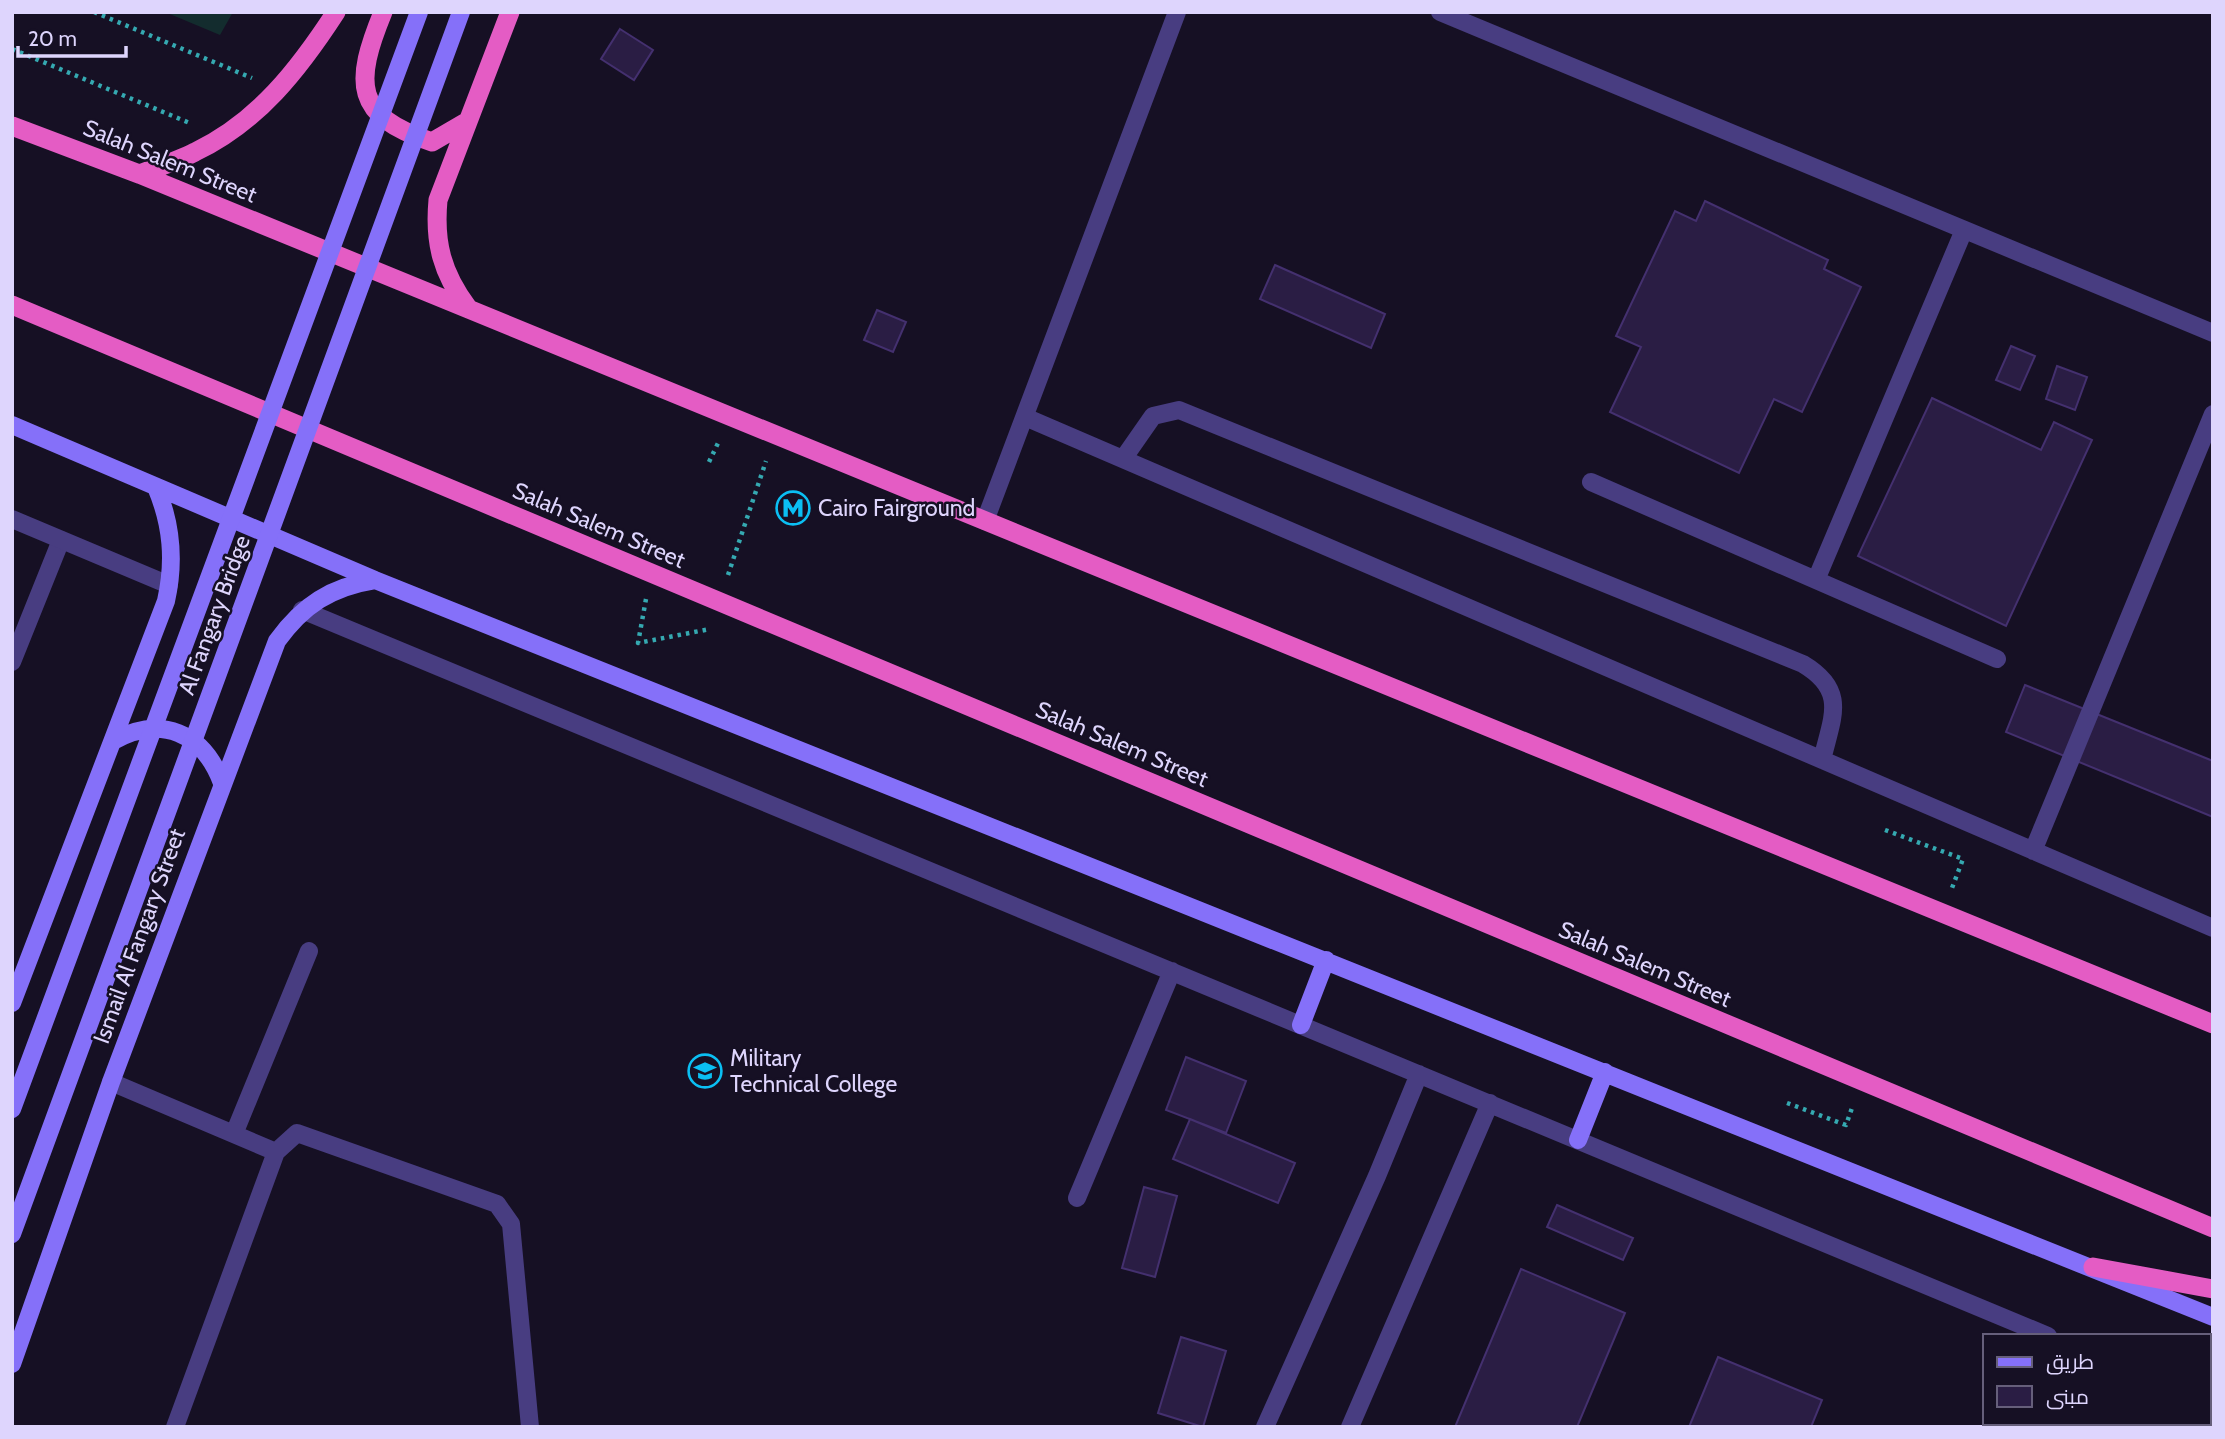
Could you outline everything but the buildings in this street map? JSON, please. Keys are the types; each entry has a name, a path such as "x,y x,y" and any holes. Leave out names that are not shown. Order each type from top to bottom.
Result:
{"highway":[{"path":"139,174 196,152 246,121 289,79 336,12"},
{"path":"383,12 373,35 363,86 372,108 401,132 432,142 449,135 468,121"},
{"path":"468,309 451,285 439,258 435,229 438,200 510,12"},
{"name":"Salah Salem Street","path":"12,126 139,174 2213,1024"},
{"name":"Salah Salem Street","path":"12,305 2213,1228"},
{"path":"2092,1267 2213,1289"}],"main road":[{"name":"Al Fangary Bridge","path":"12,1109 419,12"},
{"name":"Al Fangary Bridge","path":"12,1234 461,12"},
{"path":"12,425 375,579 2213,1317"},
{"path":"12,1003 113,741 169,585 172,545 156,487"},
{"name":"Ismail Al Fangary Street","path":"12,1364 111,1082 277,641 302,610 337,588 375,579"},
{"path":"113,741 145,728 178,733 207,752 222,782"},
{"path":"1301,1025 1326,960"},
{"path":"1578,1140 1605,1072"}],"street":[{"path":"985,521 1177,12"},
{"path":"1445,13 2213,333"},
{"path":"1816,580 1964,230"},
{"path":"1123,459 1153,416 1179,410 1803,664 1817,672 1830,686 1835,703 1822,760"},
{"path":"2033,851 2213,414"},
{"path":"1025,417 2213,928"},
{"path":"1591,482 1997,659"},
{"path":"12,519 169,585"},
{"path":"12,662 61,540"},
{"path":"302,610 2043,1334"},
{"path":"234,1134 309,951"},
{"path":"1077,1198 1172,971"},
{"path":"1265,1427 1377,1176 1419,1074"},
{"path":"111,1082 276,1152"},
{"path":"1350,1427 1490,1104"},
{"path":"175,1427 276,1152 297,1133 497,1204 511,1224 530,1427"}],"path":[{"path":"94,12 279,90"},
{"path":"12,48 221,136"},
{"path":"650,573 638,643 711,629 775,434"},
{"path":"1885,830 1963,859"},
{"path":"1787,1103 1846,1125"}],"green space":[{"path":"165,12 233,12 220,35"}],"place":[{"name":"Cairo Fairground","path":"793,508"},
{"name":"Military Technical College","path":"705,1071"}]}
